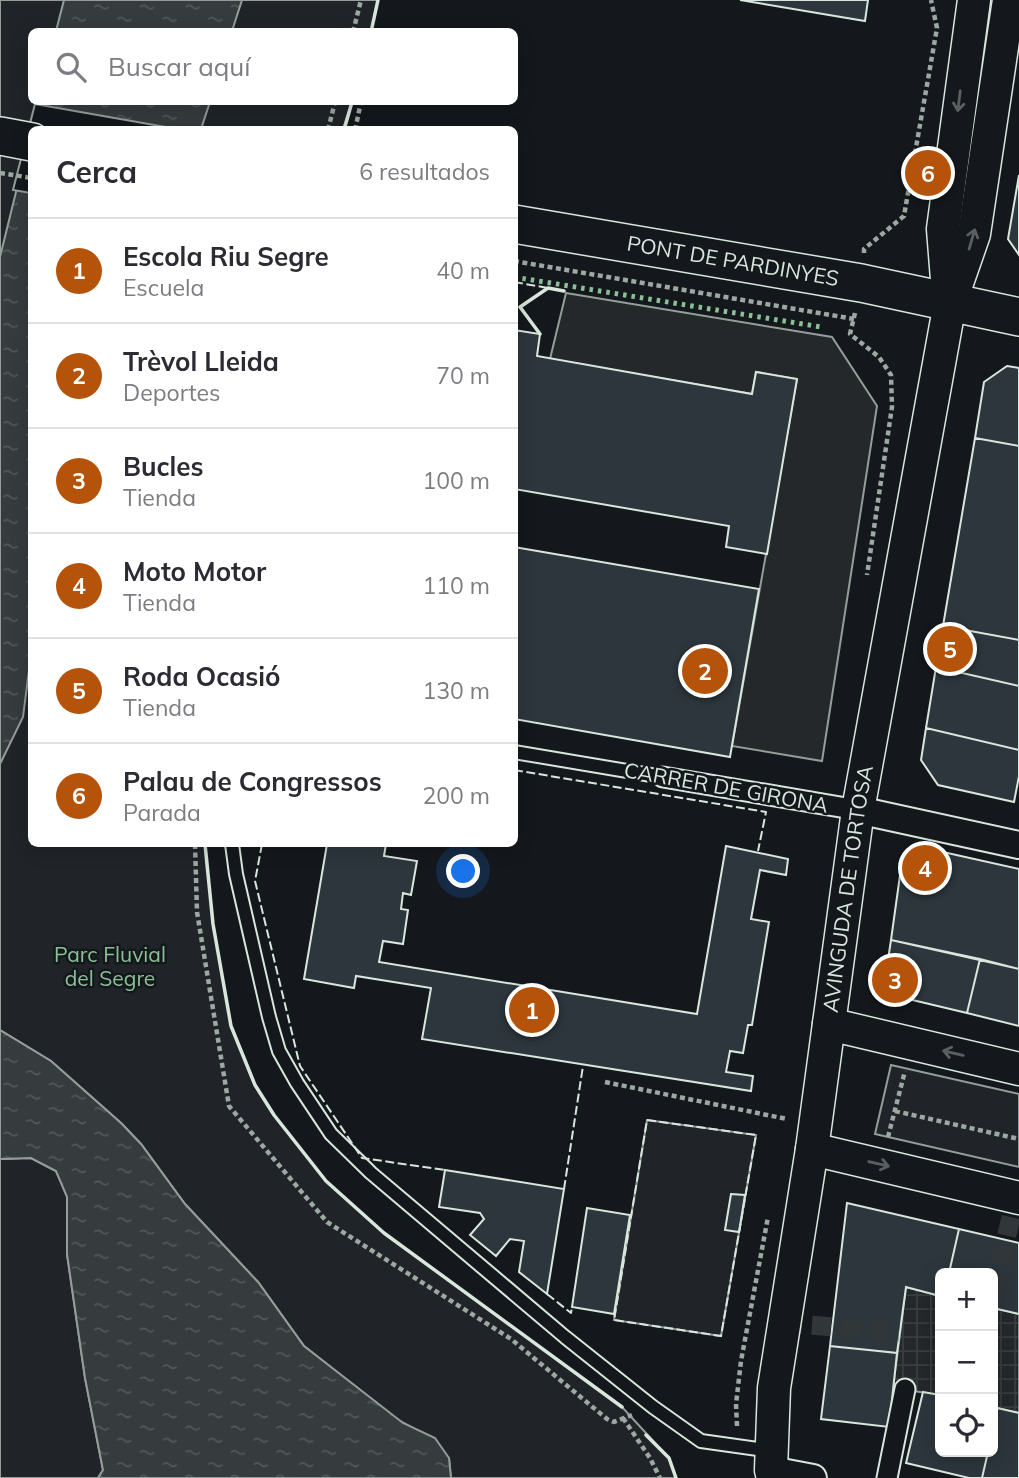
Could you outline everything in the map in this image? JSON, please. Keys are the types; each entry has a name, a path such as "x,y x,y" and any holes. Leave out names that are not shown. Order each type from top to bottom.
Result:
{"main road":[{"path":"0,136 28,141"},
{"name":"PONT DE PARDINYES","path":"518,225 861,283 1019,317"}],"street":[{"name":"AVINGUDA DE TORTOSA","path":"950,303 943,229 974,0"},
{"name":"AVINGUDA DE TORTOSA","path":"772,1466 774,1388 814,1136 858,810 950,303 974,234 1009,0"},
{"name":"CARRER DE GIRONA","path":"663,776 858,810 1019,845"},
{"path":"830,1024 1019,1069"},
{"path":"814,1136 881,1165 1019,1198"},
{"path":"887,1478 905,1389"},
{"path":"772,1466 813,1478"}],"lane":[{"name":"CARRER DE GIRONA","path":"518,753 663,776"},
{"path":"232,847 238,886 279,1051 331,1134 371,1173 653,1407 701,1441 772,1466"}],"path":[{"path":"354,28 361,0"},
{"path":"864,249 904,216 937,28 931,0"},
{"path":"329,126 334,105"},
{"path":"356,126 360,105"},
{"path":"0,173 28,177"},
{"name":"PONT DE PARDINYES","path":"518,262 854,319"},
{"path":"881,1165 911,1043"},
{"path":"605,1082 777,1118 814,1136"},
{"path":"895,1111 1019,1139"},
{"path":"623,1419 650,1458 660,1478"}],"green space":[{"name":"Parc Fluvial del Segre","path":"0,0 378,0 372,28 28,28 28,105 351,105 344,126 28,126 28,847 205,847 213,924 231,1026 255,1085 275,1117 326,1181 384,1233 622,1407 669,1458 676,1478 451,1478 449,1458 420,1432 395,1418 304,1346 258,1282 185,1204 141,1144 121,1123 51,1061 0,1030"},
{"path":"891,1065 1019,1094 1019,1167 875,1134"},
{"path":"647,1120 756,1135 721,1336 614,1320"},
{"path":"31,1158 56,1171 68,1197 67,1254 85,1378 103,1470 98,1478 0,1478 0,1159"}],"shaded area":[{"path":"566,293 832,337 877,406 822,761 732,746 797,379 756,372 752,394 550,359"},
{"path":"906,1287 935,1295 935,1394 893,1388"},
{"path":"998,1309 1019,1314 1019,1413 998,1408"}],"water":[{"path":"64,0 242,0 233,28 57,28"},
{"path":"38,105 209,105 202,126 33,126"},
{"path":"28,143 28,678 23,717 0,764 0,257"},
{"path":"0,1030 51,1061 121,1123 141,1144 185,1204 258,1282 304,1346 403,1423 435,1438 449,1458 451,1478 98,1478 103,1470 85,1378 67,1254 67,1197 56,1171 31,1158 0,1159"}],"pier":[{"path":"35,105 41,105 160,126 29,126"},
{"path":"28,131 28,192 13,190"}],"building":[{"path":"740,0 868,0 865,21"},
{"path":"1019,175 1019,255 1008,239"},
{"path":"518,331 540,334 537,356 752,394 756,372 797,379 767,554 726,547 729,526 518,490"},
{"path":"1007,366 1019,368 1019,446 975,438 984,382"},
{"path":"975,438 1019,446 1019,640 943,626"},
{"path":"518,548 759,589 730,757 518,720"},
{"path":"943,626 1019,640 1019,686 936,667"},
{"path":"936,667 1019,686 1019,750 926,728"},
{"path":"926,728 1019,750 1019,776 1014,802 938,785 921,760"},
{"path":"726,846 788,859 786,875 760,870 751,919 769,922 752,1025 748,1025 743,1053 730,1051 726,1072 753,1076 751,1091 422,1039 431,988 356,976 354,988 304,979 326,847 386,847 384,856 417,861 411,895 403,893 401,909 408,910 403,944 383,941 379,962 697,1014"},
{"path":"925,848 1019,869 1019,969 891,940 902,861"},
{"path":"891,940 980,959 967,1013 883,993"},
{"path":"980,959 1019,969 1019,1026 967,1013"},
{"path":"445,1170 564,1189 547,1294 519,1272 524,1241 510,1239 496,1256 470,1235 484,1219 480,1213 439,1207"},
{"path":"731,1194 745,1195 739,1232 725,1230"},
{"path":"847,1203 959,1229 950,1268 935,1268 935,1295 906,1287 897,1353 830,1346"},
{"path":"587,1208 630,1215 614,1314 572,1307"},
{"path":"959,1229 1019,1243 1019,1314 998,1309 998,1268 950,1268"},
{"path":"830,1346 897,1353 889,1427 821,1419"},
{"path":"923,1392 935,1394 935,1457 987,1457 982,1478 969,1478 906,1463"},
{"path":"998,1408 1019,1413 1019,1478 982,1478 987,1457 998,1457"}],"tunnel":[{"path":"998,1271 1016,1197"},
{"path":"783,1323 899,1332"}],"hedge":[{"path":"518,278 821,327"}],"fence":[{"path":"518,283 548,288"},
{"path":"518,771 766,812 758,851"},
{"path":"261,847 255,881 300,1066 362,1158 445,1170"},
{"path":"564,1189 583,1066"},
{"path":"647,1120 756,1135 721,1336 614,1320 647,1120"},
{"path":"547,1294 571,1313 572,1307"}],"wall":[{"path":"372,28 378,0"},
{"path":"345,126 351,105"},
{"path":"540,334 520,307 548,288 564,291"},
{"path":"205,847 213,924 231,1026 255,1085 274,1115 326,1181 384,1233 622,1407"},
{"path":"646,1435 669,1458 676,1478"}],"place":[{"name":"Palau de Congressos","path":"928,173"},
{"name":"Roda Ocasió","path":"950,649"},
{"name":"Trèvol Lleida","path":"705,671"},
{"name":"Moto Motor","path":"925,868"},
{"name":"Bucles","path":"895,980"},
{"name":"Escola Riu Segre","path":"532,1010"}]}
